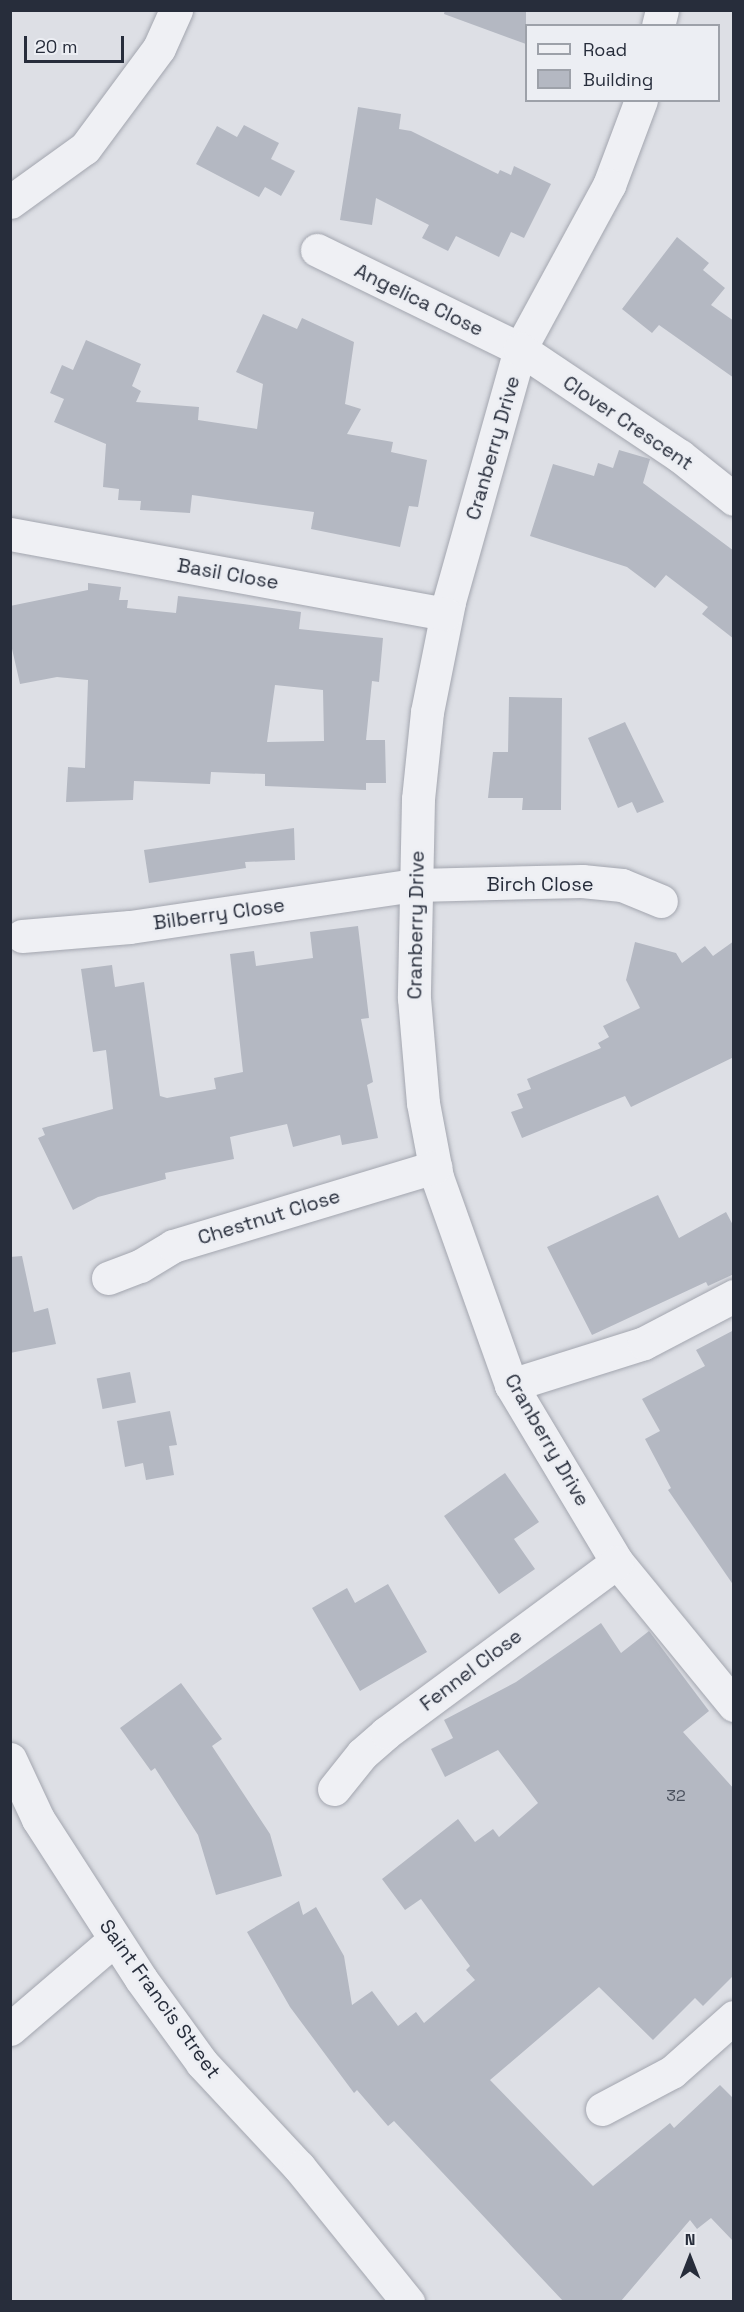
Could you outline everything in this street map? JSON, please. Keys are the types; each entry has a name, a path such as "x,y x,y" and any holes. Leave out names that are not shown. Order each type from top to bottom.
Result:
{"street":[{"path":"10,202 85,148 153,58 176,10"},
{"name":"Cranberry Drive","path":"640,102 609,185 520,349 446,614 427,712 418,799 414,998 423,1103 435,1167 511,1385 617,1562 734,1705"},
{"name":"Angelica Close","path":"317,250 520,349"},
{"name":"Clover Crescent","path":"520,349 680,456 734,499"},
{"name":"Basil Close","path":"10,534 446,614"},
{"name":"Birch Close","path":"416,885 582,881 622,885 662,901"},
{"name":"Bilberry Close","path":"22,936 130,927 416,885"},
{"name":"Chestnut Close","path":"108,1278 140,1266 173,1246 435,1167"},
{"path":"511,1385 644,1343 734,1296"},
{"name":"Fennel Close","path":"334,1789 362,1754 386,1733 617,1562"},
{"name":"Saint Francis Street","path":"12,1767 38,1819 115,1939 202,2063 299,2167 408,2301"},
{"path":"10,2029 115,1939"},
{"path":"602,2109 672,2072 734,2017"}],"building":[{"path":"445,10 526,10 525,44 444,14"},
{"path":"358,107 401,114 399,129 411,131 498,174 500,170 511,175 514,166 551,184 524,238 511,232 499,257 456,236 448,251 422,238 429,225 376,198 372,225 340,220"},
{"path":"244,125 279,143 271,159 295,171 281,196 265,187 259,197 196,164 217,126 237,137"},
{"path":"677,237 709,263 703,270 725,288 711,305 734,321 734,378 659,325 652,333 622,309"},
{"path":"263,314 297,329 302,318 354,342 345,404 361,409 347,434 393,442 391,452 427,460 418,507 409,506 400,547 311,529 314,512 192,495 190,513 140,510 141,501 118,500 119,489 103,487 106,444 54,422 64,399 50,393 62,365 73,370 86,340 141,364 132,386 141,391 136,402 199,407 198,420 257,429 263,384 236,372"},
{"path":"619,450 650,459 643,483 734,551 734,639 702,614 708,607 666,575 655,588 627,567 530,536 553,464 594,476 598,463 613,468"},
{"path":"88,583 121,587 119,600 128,600 127,608 176,613 178,596 301,612 299,629 383,638 379,682 372,681 366,740 385,740 386,783 366,783 366,790 265,786 265,774 211,772 210,784 134,781 133,800 66,802 68,767 85,768 88,680 57,677 20,684 10,640 10,606 88,590","holes":["275,685 323,690 324,741 267,742"]},
{"path":"509,697 562,698 561,810 522,810 523,798 488,798 493,752 508,752"},
{"path":"625,722 664,802 637,813 632,802 618,808 588,738"},
{"path":"294,828 295,860 245,862 246,868 149,883 144,850"},
{"path":"358,926 369,1018 361,1019 373,1082 367,1085 378,1138 342,1145 340,1135 293,1147 287,1124 230,1137 234,1159 165,1173 166,1179 98,1197 73,1210 38,1138 45,1135 42,1128 113,1109 106,1050 93,1052 81,969 112,965 115,987 144,982 160,1096 167,1098 216,1089 214,1078 243,1072 230,954 254,951 256,966 313,958 310,932"},
{"path":"734,941 734,1057 631,1107 625,1096 522,1138 511,1112 523,1108 517,1094 531,1089 527,1079 601,1048 598,1043 609,1037 603,1026 640,1008 626,980 635,942 676,953 682,963 705,946 713,956"},
{"path":"658,1195 679,1238 726,1212 734,1227 734,1274 708,1286 706,1282 592,1335 547,1247"},
{"path":"22,1256 34,1312 48,1308 56,1344 10,1353 10,1257"},
{"path":"734,1330 734,1586 668,1490 671,1488 645,1439 660,1431 642,1399 705,1366 696,1350"},
{"path":"130,1372 136,1402 103,1409 97,1378"},
{"path":"170,1411 177,1445 169,1446 174,1475 146,1480 143,1463 125,1467 117,1421"},
{"path":"505,1473 539,1522 514,1539 535,1569 499,1594 444,1516"},
{"path":"388,1584 427,1652 360,1691 312,1608 347,1588 355,1603"},
{"path":"601,1623 621,1653 649,1631 709,1711 683,1732 734,1789 734,1975 703,2006 695,1998 653,2040 599,1987 490,2080 593,2186 670,2123 674,2128 720,2085 734,2099 734,2242 711,2218 697,2229 690,2220 621,2301 563,2301 394,2121 388,2126 357,2090 354,2093 290,2007 247,1932 299,1901 303,1915 316,1907 344,1956 352,2005 372,1991 398,2026 416,2012 424,2023 475,1980 466,1970 470,1966 421,1899 405,1910 382,1879 458,1819 475,1842 493,1829 499,1837 538,1803 498,1750 445,1777 431,1749 453,1738 444,1720 516,1682"},
{"path":"181,1683 222,1739 212,1746 270,1834 282,1876 216,1895 198,1835 155,1768 151,1771 120,1728"}]}
